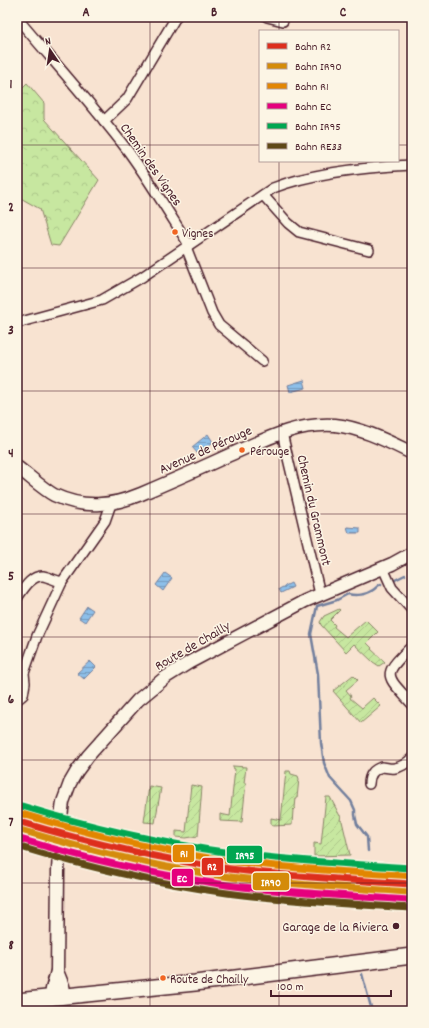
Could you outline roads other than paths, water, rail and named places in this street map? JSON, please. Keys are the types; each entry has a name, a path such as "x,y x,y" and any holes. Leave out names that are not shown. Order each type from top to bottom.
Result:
{"main road":[{"path":"17,1001 327,967 412,956"}],"street":[{"name":"Chemin des Vignes","path":"104,121 127,99 176,17"},
{"path":"267,17 283,21"},
{"name":"Chemin des Vignes","path":"17,18 104,121 148,179 188,246 212,312 219,325 262,361"},
{"path":"17,323 102,300 142,277 273,188 283,184 355,170 412,165"},
{"path":"263,195 288,223 299,232 369,250"},
{"name":"Avenue de Pérouge","path":"17,467 54,495 72,501 90,504 110,504 124,501 299,427 334,425 351,428 374,435 412,453"},
{"name":"Chemin du Grammont","path":"282,433 320,594"},
{"path":"17,700 24,695 24,673 37,636 62,582 105,521 110,504"},
{"name":"Route de Chailly","path":"58,997 52,987 57,971 58,856 61,817 67,790 80,766 128,710 156,684 190,662 320,594 383,568 412,553"},
{"path":"383,568 392,588 412,610"},
{"path":"17,598 32,579 37,577 44,576 62,582"},
{"path":"412,646 393,665 390,673 392,681 412,704"},
{"path":"369,784 370,776 376,770 382,767 397,768 412,758"},
{"path":"17,812 61,817"},
{"path":"17,839 44,852 58,856"}],"water":[{"path":"304,380 306,388 290,392 288,385"},
{"path":"208,434 213,442 198,454 192,447"},
{"path":"347,527 360,528 360,533 349,533"},
{"path":"165,573 172,578 163,591 156,585"},
{"path":"291,583 293,587 281,593 279,589"},
{"path":"87,606 93,610 85,622 79,618"},
{"path":"90,661 96,667 84,679 77,673"}],"waterway":[{"path":"395,580 405,575"},
{"path":"368,851 367,837 357,824 355,810 351,801 330,778 324,763 321,743 318,674 311,634 317,606 337,600 348,594 358,595 367,593 381,584"},
{"path":"362,974 372,1011"}],"rail line":[{"name":"IR95","path":"22,806 125,834 204,849 276,858 412,868"},
{"name":"R1","path":"19,813 123,841 203,857 275,866 412,876"},
{"name":"R2","path":"17,821 123,849 203,865 276,874 412,884"},
{"name":"IR90","path":"17,829 123,858 176,869 253,880 411,892"},
{"name":"EC","path":"17,838 121,866 200,881 273,890 411,900"},
{"name":"RE33","path":"17,846 121,874 200,889 272,898 410,908"}],"place":[{"name":"Vignes","path":"175,232"},
{"name":"Pérouge","path":"242,450"},
{"name":"Garage de la Riviera","path":"396,926"},
{"name":"Route de Chailly","path":"163,978"}]}
